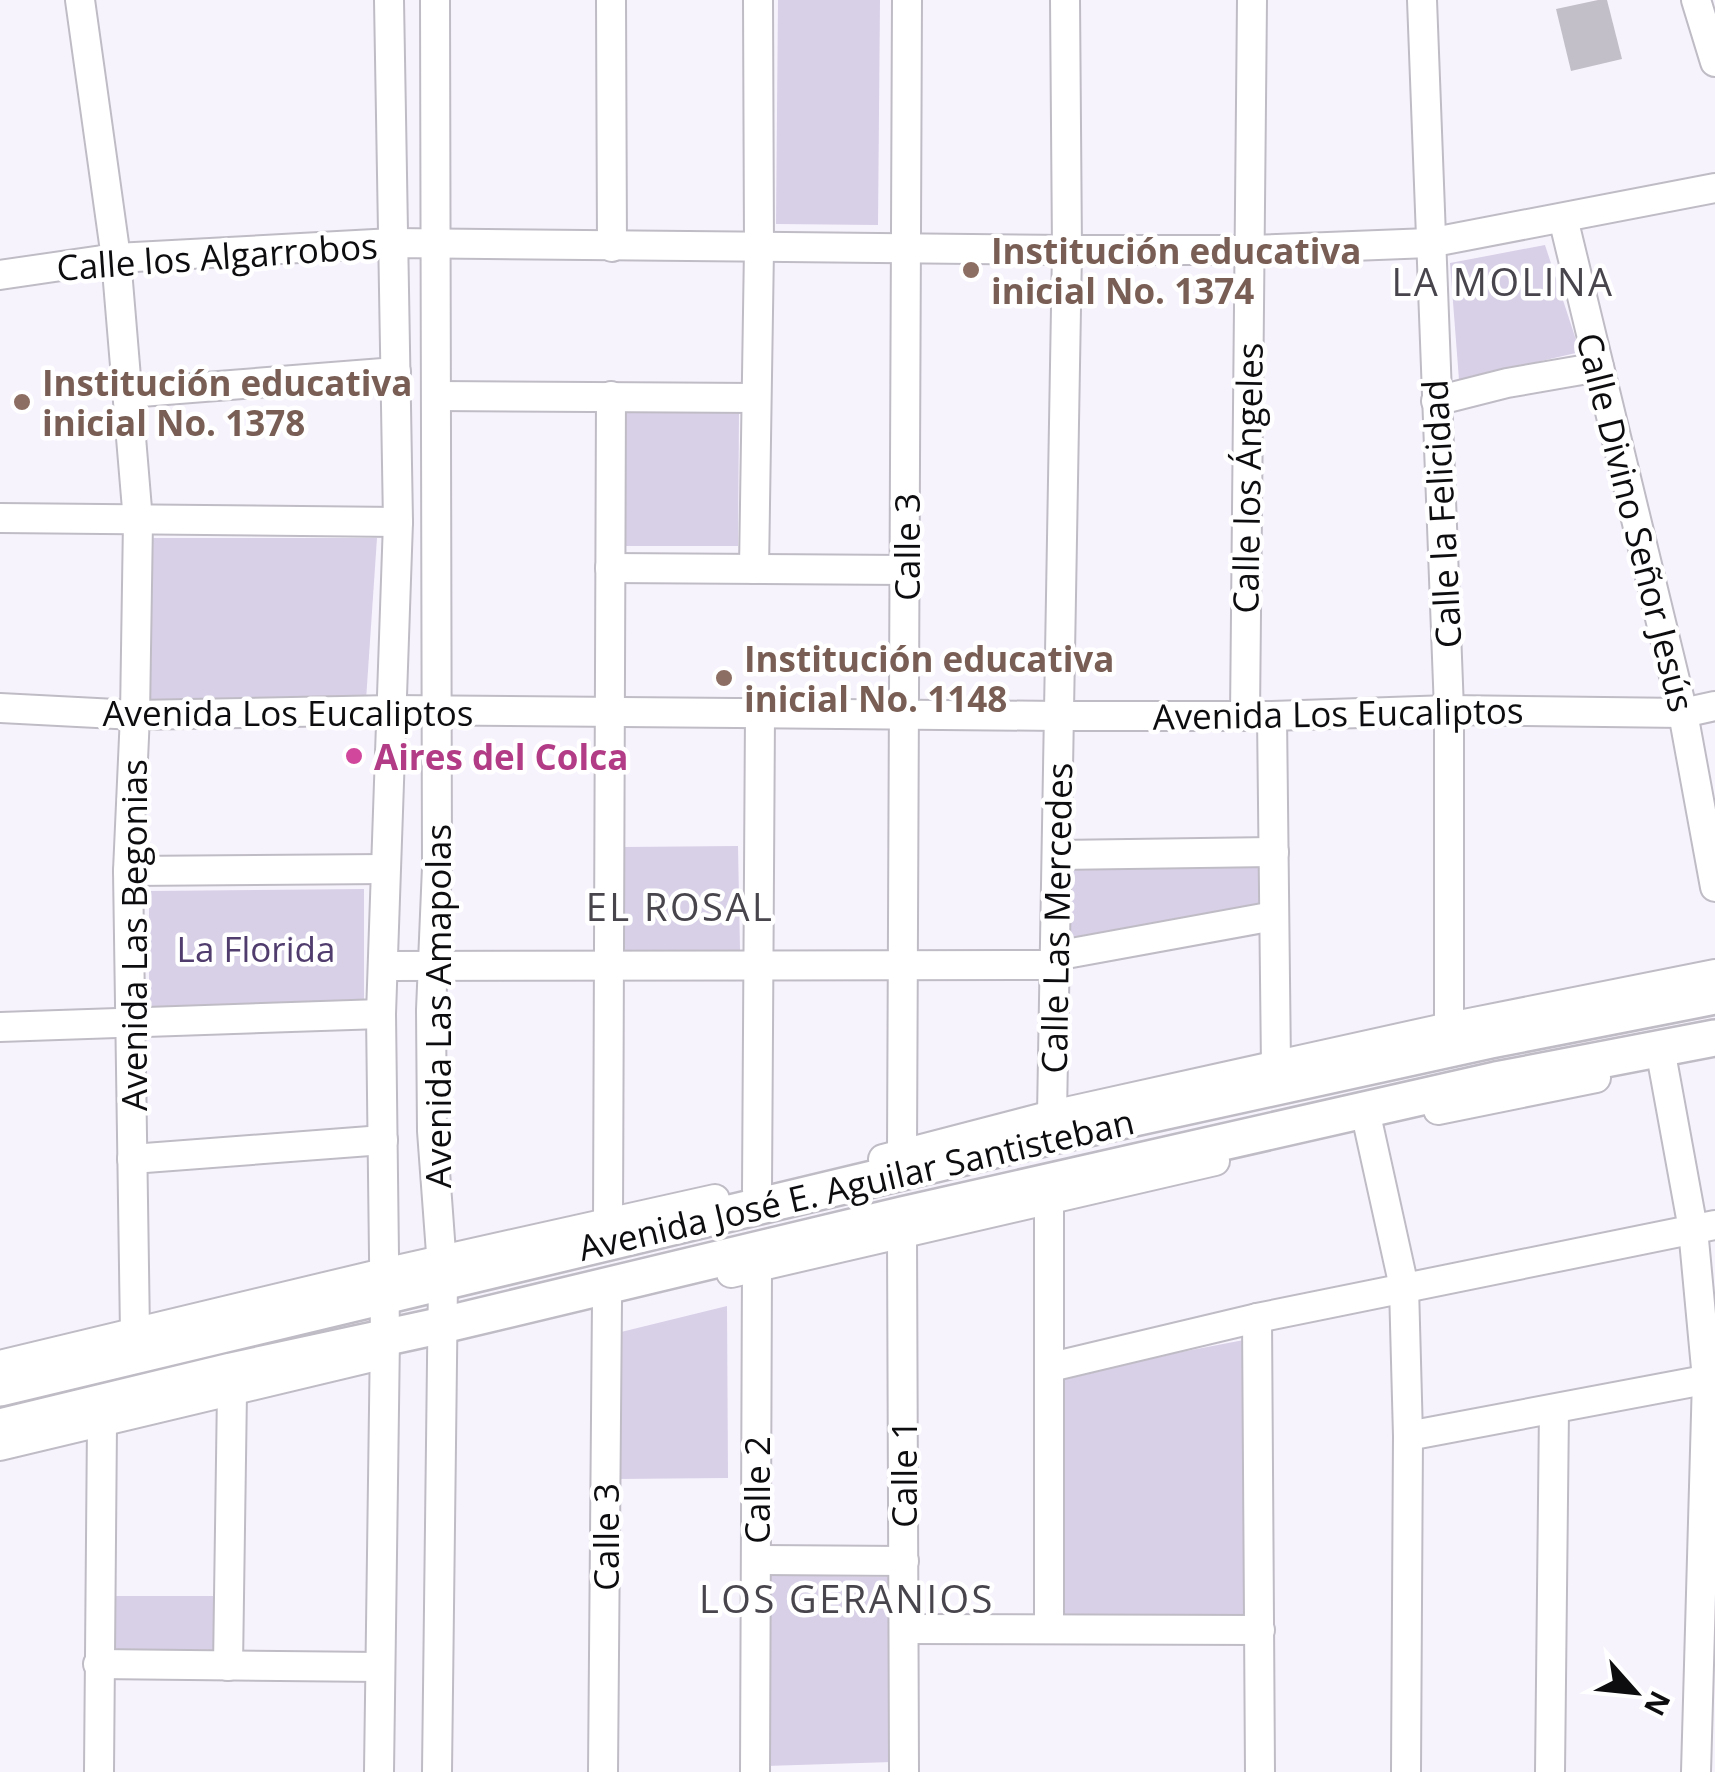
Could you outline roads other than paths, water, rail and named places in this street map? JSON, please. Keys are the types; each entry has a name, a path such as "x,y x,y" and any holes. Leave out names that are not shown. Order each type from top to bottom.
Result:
{"main road":[{"name":"Avenida José E. Aguilar Santisteban","path":"0,1388 442,1270 607,1244 1071,1132 1472,1044 1715,996"},
{"name":"Avenida José E. Aguilar Santisteban","path":"0,1427 443,1333 884,1219 1496,1080 1715,1038"}],"street":[{"name":"Avenida Las Begonias","path":"80,0 116,258 138,521 136,716 128,871 135,1333"},
{"name":"Avenida Las Amapolas","path":"379,1772 385,1346 381,1014 398,522 388,0"},
{"name":"Avenida Las Amapolas","path":"436,0 437,866 432,1131 443,1333 436,1772"},
{"path":"612,0 612,247"},
{"path":"754,570 758,0"},
{"name":"Calle 3","path":"902,1154 906,0"},
{"name":"Calle Las Mercedes","path":"1052,1115 1067,250 1065,0"},
{"name":"Calle los Ángeles","path":"1252,0 1250,250 1259,716 1274,852 1276,1066"},
{"name":"Calle la Felicidad","path":"1422,0 1428,243 1449,710 1449,1028"},
{"path":"1696,0 1715,62"},
{"name":"Calle los Algarrobos","path":"0,275 116,258 434,242 1067,250 1250,250 1428,243 1715,188"},
{"name":"Calle Divino Señor Jesús","path":"1563,218 1683,713 1715,887"},
{"path":"1436,401 1599,367"},
{"path":"128,394 396,372"},
{"path":"437,396 756,398"},
{"path":"608,1223 611,396"},
{"path":"0,518 398,522"},
{"path":"610,568 906,570"},
{"name":"Avenida Los Eucaliptos","path":"0,708 136,716 436,710 1259,716 1449,710 1683,713 1715,706"},
{"path":"757,1190 760,714"},
{"path":"1057,856 1274,852"},
{"path":"128,871 385,869"},
{"path":"384,966 904,966 1055,961 1274,916"},
{"name":"Avenida José E. Aguilar Santisteban","path":"442,1270 608,1223 757,1190 1052,1115 1715,974"},
{"path":"0,1027 381,1014"},
{"name":"Avenida José E. Aguilar Santisteban","path":"443,1333 902,1236 1368,1124 1715,1055"},
{"path":"1663,1064 1704,1227 1711,1379 1708,1627 1696,1772"},
{"path":"1368,1124 1404,1287 1408,1436 1406,1772"},
{"path":"132,1159 383,1140"},
{"path":"1049,1629 1050,1202"},
{"path":"1050,1367 1257,1318 1704,1227"},
{"name":"Calle 1","path":"902,1236 904,1772"},
{"name":"Calle 2","path":"755,1772 757,1268"},
{"name":"Avenida José E. Aguilar Santisteban","path":"0,1364 383,1284"},
{"name":"Calle 3","path":"603,1772 607,1301"},
{"path":"1257,1318 1260,1772"},
{"name":"Avenida José E. Aguilar Santisteban","path":"0,1446 232,1390 385,1346"},
{"path":"1408,1436 1711,1379"},
{"path":"228,1666 232,1390"},
{"path":"1550,1772 1554,1408"},
{"path":"99,1772 102,1423"},
{"path":"756,1560 904,1561"},
{"path":"904,1628 1260,1630"},
{"path":"98,1664 380,1667"},
{"path":"603,1772 616,1772"}],"place":[{"name":"Institución educativa inicial No. 1374","path":"971,270"},
{"name":"Institución educativa inicial No. 1378","path":"22,402"},
{"name":"Institución educativa inicial No. 1148","path":"724,678"},
{"name":"Aires del Colca","path":"354,756"}],"district":[{"name":"LA MOLINA","path":"1503,281"},
{"name":"EL ROSAL","path":"680,906"},
{"name":"LOS GERANIOS","path":"847,1598"}],"park label":[{"name":"La Florida","path":"256,948"}]}
